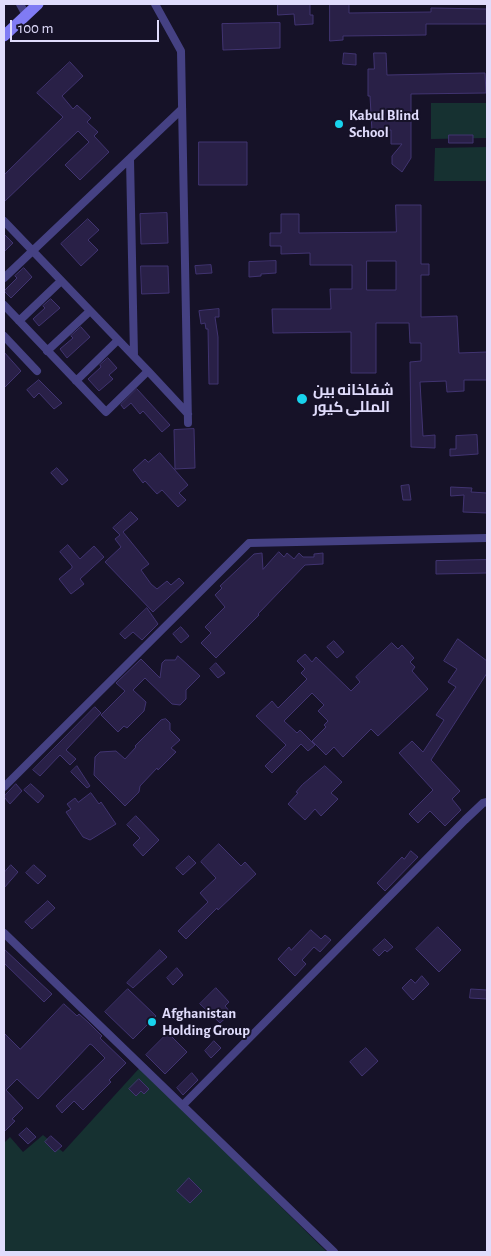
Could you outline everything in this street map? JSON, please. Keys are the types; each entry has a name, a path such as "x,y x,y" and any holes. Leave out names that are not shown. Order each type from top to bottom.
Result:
{"street":[{"path":"20,4 26,15"},
{"path":"4,36 38,4"},
{"path":"154,4 181,50 188,423"},
{"path":"4,278 182,109"},
{"path":"130,159 134,356"},
{"path":"4,221 188,414"},
{"path":"19,321 61,281"},
{"path":"4,305 106,412 148,371"},
{"path":"48,351 90,310"},
{"path":"4,336 37,370"},
{"path":"76,381 118,340"},
{"path":"4,787 249,543 487,538"},
{"path":"183,1105 465,820 482,804 487,802"},
{"path":"4,932 334,1252"}],"green space":[{"path":"431,103 487,103 487,138 431,139"},
{"path":"487,147 487,181 434,181 435,148"},
{"path":"144,1063 267,1193 327,1252 4,1252 4,1143 10,1137 23,1152 43,1135 63,1152"}],"building":[{"path":"278,4 310,4 310,15 313,15 313,24 295,25 294,14 278,15"},
{"path":"330,4 349,4 349,13 431,12 431,8 487,9 487,24 426,24 426,35 343,36 343,40 330,41"},
{"path":"280,23 280,48 223,50 222,24"},
{"path":"344,53 356,54 356,65 343,64"},
{"path":"374,53 386,53 387,75 485,73 486,93 411,94 411,158 402,172 392,164 392,156 402,144 391,144 391,130 372,131 370,96 368,96 368,69 374,69"},
{"path":"70,62 83,76 62,96 73,109 77,105 91,118 87,122 98,132 94,136 109,152 80,180 65,165 89,142 78,131 4,202 4,175 63,117 37,93"},
{"path":"449,135 473,135 473,143 449,143"},
{"path":"199,142 247,142 247,185 199,185"},
{"path":"396,205 421,205 421,264 429,264 429,275 421,275 421,317 457,316 459,353 487,352 487,380 464,380 464,391 447,392 446,381 420,382 423,436 435,435 435,448 411,447 410,362 421,361 421,343 410,343 409,323 376,323 376,373 351,373 351,332 273,333 272,309 331,309 330,289 352,289 352,265 310,265 310,253 281,254 281,246 270,246 270,233 281,233 281,214 299,214 299,233 396,232","holes":["367,261 396,261 396,290 367,290"]},
{"path":"167,213 168,243 141,244 140,214"},
{"path":"88,219 99,230 88,240 98,250 81,266 61,244"},
{"path":"4,234 13,243 4,252"},
{"path":"276,261 276,273 249,277 249,262"},
{"path":"211,265 212,273 196,274 195,266"},
{"path":"141,266 168,266 169,293 142,294"},
{"path":"24,268 32,277 11,298 4,291 17,278 15,276"},
{"path":"51,299 60,308 39,326 33,319 45,308 43,306"},
{"path":"219,309 219,317 215,317 218,337 218,384 209,384 208,329 206,329 205,323 201,324 199,311"},
{"path":"81,327 90,337 67,358 60,349 73,338 71,336"},
{"path":"4,352 21,371 4,388"},
{"path":"108,358 117,368 109,375 113,379 99,391 88,379"},
{"path":"39,380 62,403 54,409 39,393 34,398 27,390"},
{"path":"137,389 170,425 162,432 143,411 140,414 131,403 124,409 121,405"},
{"path":"194,429 195,468 175,469 174,430"},
{"path":"477,435 478,454 450,456 450,449 456,449 456,436"},
{"path":"160,453 188,485 179,493 186,500 178,507 162,490 157,494 145,481 143,483 133,470 145,459 148,462"},
{"path":"57,468 68,480 62,485 51,473"},
{"path":"409,485 411,500 403,500 401,486"},
{"path":"451,487 472,488 471,492 487,493 487,513 463,512 464,495 451,496"},
{"path":"131,512 138,519 123,532 149,564 141,570 151,584 157,589 167,581 171,585 179,578 184,583 153,612 105,562 121,547 115,539 120,535 113,528"},
{"path":"68,545 80,559 94,546 104,557 80,579 84,584 71,594 59,579 72,568 60,552"},
{"path":"279,552 284,557 287,553 294,559 299,553 303,557 314,557 314,554 323,553 323,564 305,565 216,658 201,643 211,633 205,627 225,607 215,595 222,588 220,586 254,554 262,553 263,569"},
{"path":"487,560 487,573 436,574 436,561"},
{"path":"147,608 158,624 142,640 133,632 125,639 120,634"},
{"path":"181,627 189,636 181,643 173,634"},
{"path":"458,639 487,661 487,673 431,760 460,791 452,799 461,810 445,826 430,811 418,823 409,814 433,790 399,753 412,741 423,752 444,720 436,715 456,687 448,682 457,669 444,661"},
{"path":"334,641 344,652 337,658 327,647"},
{"path":"392,643 398,649 402,645 414,658 410,662 415,667 412,671 428,689 378,736 371,729 343,757 334,747 326,755 312,741 326,727 324,725 328,721 318,711 324,705 312,693 284,721 297,733 300,730 315,745 308,751 301,744 272,773 265,766 286,745 256,716 272,701 278,708 307,679 301,673 305,669 297,661 305,654 312,662 316,657 351,691 360,682 356,677"},
{"path":"178,656 200,676 186,690 186,699 180,705 172,704 145,678 133,690 146,702 144,711 127,728 124,726 118,732 101,715 125,691 116,683 141,659 160,678 162,663 165,660 175,660"},
{"path":"216,663 225,673 218,678 210,669"},
{"path":"95,707 101,713 66,750 76,759 70,765 60,755 40,776 33,770"},
{"path":"166,719 170,723 170,730 180,740 171,748 176,752 140,786 139,792 125,806 94,775 95,757 100,752 116,751 125,759 161,720"},
{"path":"77,766 90,786 87,788 71,772"},
{"path":"325,766 342,782 331,793 338,799 321,816 315,809 305,820 288,804 298,793 296,792 302,785"},
{"path":"16,784 22,791 10,804 4,797"},
{"path":"31,784 44,796 38,803 24,790"},
{"path":"91,793 99,804 101,802 116,824 90,840 83,837 66,812 71,809 67,804 75,798 78,802"},
{"path":"136,816 159,840 143,856 133,845 140,838 127,825"},
{"path":"219,844 241,866 245,862 256,874 218,910 217,908 186,939 178,931 208,902 200,893 216,878 201,862"},
{"path":"411,851 418,857 385,891 377,883 402,857 404,859"},
{"path":"189,856 196,863 183,875 176,868"},
{"path":"11,865 18,872 4,888 4,873"},
{"path":"34,865 46,876 38,884 26,873"},
{"path":"48,901 55,908 32,929 25,922"},
{"path":"438,927 461,950 439,972 416,949"},
{"path":"311,930 321,939 325,935 331,940 320,952 314,947 302,960 306,964 295,976 278,959 289,947 291,950"},
{"path":"385,939 393,947 387,952 385,950 379,956 373,950"},
{"path":"4,949 52,994 44,1002 4,963"},
{"path":"160,950 167,957 133,988 127,983"},
{"path":"177,968 183,975 173,985 167,978"},
{"path":"422,976 429,984 413,1000 402,988 411,979 415,983"},
{"path":"216,988 229,1002 225,1006 231,1013 220,1023 200,1004"},
{"path":"128,989 156,1016 133,1039 105,1012"},
{"path":"471,989 487,990 487,999 470,998"},
{"path":"64,1004 77,1016 79,1014 88,1022 102,1036 100,1038 126,1063 109,1080 111,1082 83,1110 74,1101 62,1113 56,1106 105,1058 90,1044 38,1099 17,1079 6,1090 23,1108 12,1119 15,1121 4,1132 4,1033 20,1049"},
{"path":"168,1033 187,1052 165,1074 146,1055"},
{"path":"214,1041 221,1048 211,1058 205,1051"},
{"path":"366,1048 378,1061 362,1076 350,1062"},
{"path":"192,1073 198,1080 183,1095 177,1088"},
{"path":"139,1079 149,1089 144,1094 141,1091 136,1096 129,1089"},
{"path":"27,1128 36,1137 28,1144 19,1135"},
{"path":"51,1136 62,1146 55,1152 45,1142"},
{"path":"189,1178 202,1191 190,1203 177,1191"}],"place":[{"name":"Kabul Blind School","path":"339,124"},
{"name":"شفاخانه بین المللی کیور","path":"302,399"},
{"name":"Afghanistan Holding Group","path":"152,1022"}]}
